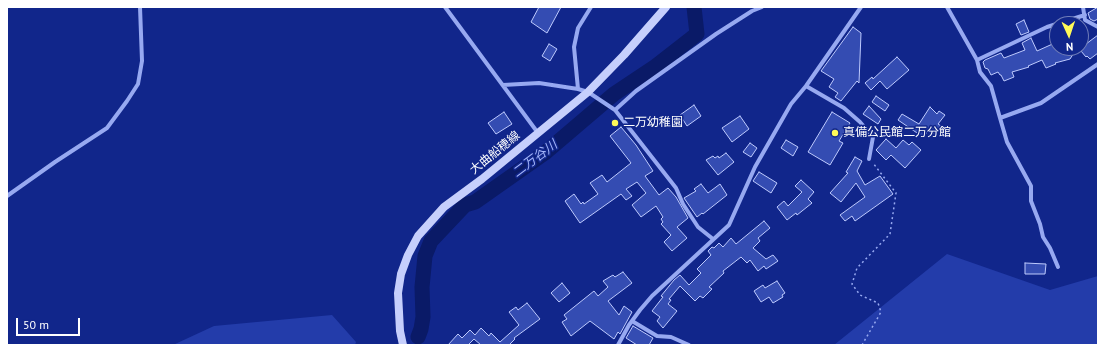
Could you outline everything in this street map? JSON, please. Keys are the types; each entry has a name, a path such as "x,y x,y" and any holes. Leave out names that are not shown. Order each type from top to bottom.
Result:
{"main road":[{"name":"大曲船穂線","path":"402,345 398,292 408,255 418,236 444,207 482,179 588,92 624,55 666,7"}],"street":[{"path":"7,196 107,128 127,101 138,84 142,61 140,7"},
{"path":"445,7 538,133"},
{"path":"578,89 574,47 578,28 591,7"},
{"path":"615,110 636,91 716,34 752,11 762,7"},
{"path":"618,345 632,321 652,296 729,224 755,167 792,104 861,7"},
{"path":"947,7 977,60 980,72 991,86 1007,142 1031,186 1031,201 1040,224 1043,237 1050,248 1058,267"},
{"path":"1083,7 1085,20 1098,27"},
{"path":"977,60 1047,27 1085,15"},
{"path":"1000,118 1041,103 1098,64"},
{"path":"503,85 539,83 578,89 588,92 615,110 676,188 683,204 698,227 713,239"},
{"path":"806,86 844,108 860,122 873,137 869,159"},
{"path":"632,321 657,336 671,337 689,345"}],"path":[{"path":"862,345 881,312 878,303 860,295 852,284 857,268 890,234 896,193 869,159"}],"shaded area":[{"path":"947,254 1050,290 1098,276 1098,345 834,345"},
{"path":"332,315 356,342 355,345 173,345 214,326"}],"building":[{"path":"539,7 561,7 547,33 531,22"},
{"path":"1098,7 1098,19 1094,21 1090,19 1088,13"},
{"path":"1024,20 1029,32 1021,35 1016,24"},
{"path":"853,27 861,33 859,83 857,81 841,101 835,97 838,93 829,87 834,79 821,71"},
{"path":"1098,35 1098,53 1090,59 1087,56 1089,56 1089,42"},
{"path":"1031,38 1037,51 1049,46 1049,56 1072,56 1070,59 1055,63 1056,64 1046,68 1042,60 1028,66 1029,67 1012,72 1014,77 1004,81 998,72 991,75 988,69 985,68 983,62 985,60 1001,53 1004,58 1025,50 1022,43"},
{"path":"549,44 557,49 550,61 542,56"},
{"path":"897,57 909,70 887,89 880,81 871,90 865,83 872,77 873,79"},
{"path":"876,96 889,105 885,111 872,102"},
{"path":"694,105 701,116 687,126 680,115"},
{"path":"869,106 881,119 878,124 863,114"},
{"path":"930,107 937,114 939,111 945,115 938,124 941,126 935,134 929,130 923,137 898,120 902,114 919,124"},
{"path":"504,112 512,124 496,134 488,123"},
{"path":"832,112 850,123 839,141 843,143 830,165 808,152"},
{"path":"740,116 749,129 732,142 722,128"},
{"path":"621,127 636,145 653,171 645,176 659,195 668,188 676,197 688,218 677,227 687,238 672,251 664,242 671,235 661,224 663,222 661,219 663,217 656,206 641,217 632,205 646,193 637,182 626,189 632,196 626,200 621,194 580,223 565,201 574,194 581,204 583,202 584,204 598,194 590,183 602,175 607,182 631,163 610,136"},
{"path":"886,139 896,148 903,140 909,145 912,142 921,150 905,168 891,155 886,160 876,150"},
{"path":"786,140 798,147 793,156 781,148"},
{"path":"750,143 757,148 751,157 743,152"},
{"path":"726,153 734,162 718,175 706,160 713,156 715,158 718,156 719,158"},
{"path":"855,157 862,161 857,171 865,185 880,176 893,194 855,221 852,216 845,221 840,215 865,197 856,183 841,202 830,193 848,173 846,172"},
{"path":"759,172 777,183 771,193 753,181"},
{"path":"801,180 814,192 808,199 812,203 797,215 796,213 787,220 777,207 784,201 788,206 802,192 795,186"},
{"path":"701,184 708,193 720,184 727,195 697,217 684,198 696,191 694,189"},
{"path":"764,221 770,228 758,238 760,241 753,248 766,259 773,255 778,261 766,269 764,266 758,271 750,260 747,263 741,257 723,271 724,273 709,287 712,289 703,298 700,296 695,301 680,286 669,299 671,300 668,304 677,311 663,328 657,321 660,317 652,311 663,297 661,296 674,280 680,275 689,285 701,273 697,269 711,255 708,251 712,247 714,248 719,243 723,247 731,238 736,244"},
{"path":"1025,263 1046,264 1045,274 1025,274"},
{"path":"623,272 632,283 608,301 619,315 624,306 632,312 620,334 618,332 614,339 590,321 571,336 562,322 567,319 564,315 594,291 598,296 608,287 603,281 613,275 615,277"},
{"path":"777,281 785,293 782,295 783,297 773,303 769,297 761,302 754,291 763,285 765,288"},
{"path":"562,283 570,293 559,302 551,293"},
{"path":"527,303 540,319 514,338 515,339 509,345 481,345 474,339 469,344 470,345 448,345 458,334 462,338 470,330 475,335 481,328 489,336 491,333 500,342 519,325 509,312 516,307 518,310"},
{"path":"633,326 653,338 649,345 637,345 626,338"}],"waterway":[{"name":"二万谷川","path":"418,337 423,317 422,287 425,256 431,241 465,205 475,202 546,152 614,94 656,66 697,34 694,7"}],"place":[{"name":"二万幼稚園","path":"615,123"},
{"name":"真備公民館二万分館","path":"835,133"}]}
